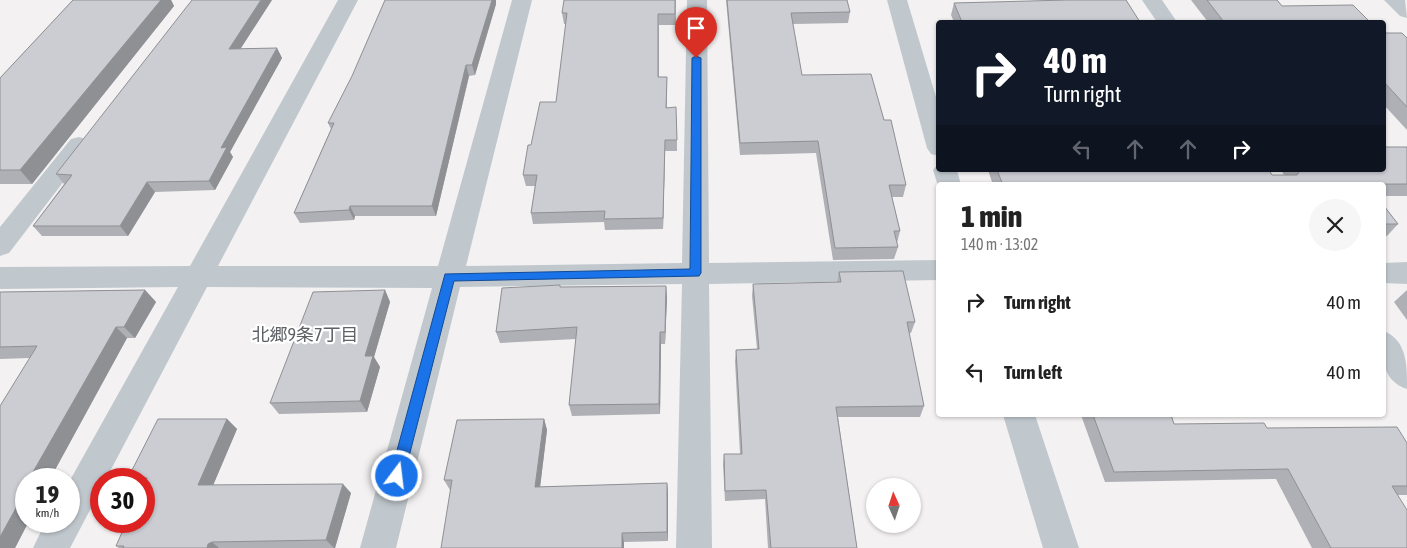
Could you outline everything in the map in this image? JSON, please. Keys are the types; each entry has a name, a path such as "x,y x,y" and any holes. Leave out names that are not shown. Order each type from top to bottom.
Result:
{"street":[{"path":"80,495 348,0"},
{"path":"378,548 522,0"},
{"path":"694,548 697,0"},
{"path":"897,0 936,137"},
{"path":"1152,0 1166,20"},
{"path":"1394,0 1407,12"},
{"path":"0,246 90,131"},
{"path":"0,278 198,276 449,277 936,270"},
{"path":"1386,273 1407,273"},
{"path":"1386,345 1407,376"},
{"path":"1020,417 1061,548"},
{"path":"51,548 59,533"}],"building":[{"path":"73,0 161,0 20,170 0,170 0,78"},
{"path":"192,0 261,0 229,49 277,48 221,148 227,147 209,181 147,182 120,226 33,226 72,175 56,174"},
{"path":"385,0 492,0 472,65 466,65 432,206 350,206 349,210 294,213 334,123 328,123 352,76"},
{"path":"564,0 675,0 675,14 658,14 658,77 667,77 666,108 676,107 677,140 665,140 663,218 604,219 605,211 531,213 537,175 523,175 528,145 531,145 540,102 556,102 567,13 562,13"},
{"path":"727,0 847,0 850,12 791,13 802,75 871,74 884,120 891,120 906,185 889,185 900,231 894,231 898,247 835,248 818,141 740,143"},
{"path":"1126,0 1139,20 961,20 954,3"},
{"path":"1207,0 1277,0 1282,6 1353,5 1368,20 1222,20"},
{"path":"1386,33 1402,33 1407,38 1407,107 1386,84"},
{"path":"1386,147 1407,147 1407,184 1386,184 1386,182 1002,182 998,172 1270,172 1272,175 1297,175 1299,172 1386,172"},
{"path":"1386,209 1398,224 1386,224"},
{"path":"903,271 915,322 907,322 924,406 836,407 857,548 771,548 766,490 725,491 724,454 742,454 736,350 759,349 753,284 841,282 839,272"},
{"path":"560,285 560,287 666,286 665,332 660,332 659,404 569,405 577,327 496,332 502,288"},
{"path":"145,290 124,327 116,327 35,468 15,468 15,510 0,537 0,406 37,346 0,347 0,292"},
{"path":"385,290 365,356 373,356 360,401 270,403 313,292"},
{"path":"1094,417 1172,417 1174,424 1264,423 1267,428 1397,427 1407,443 1407,486 1392,486 1407,510 1407,548 1331,548 1288,469 1114,472"},
{"path":"158,419 227,419 198,485 343,484 326,540 212,542 208,544 207,548 123,548 124,546 116,546 122,533 155,533 155,468 133,468"},
{"path":"544,419 535,487 667,483 667,532 622,533 622,548 441,548 452,480 444,480 457,420"}],"district":[{"name":"北郷9条7丁目","path":"305,335"}],"route":[{"path":"397,476 449,277 695,273 696,58"}]}
